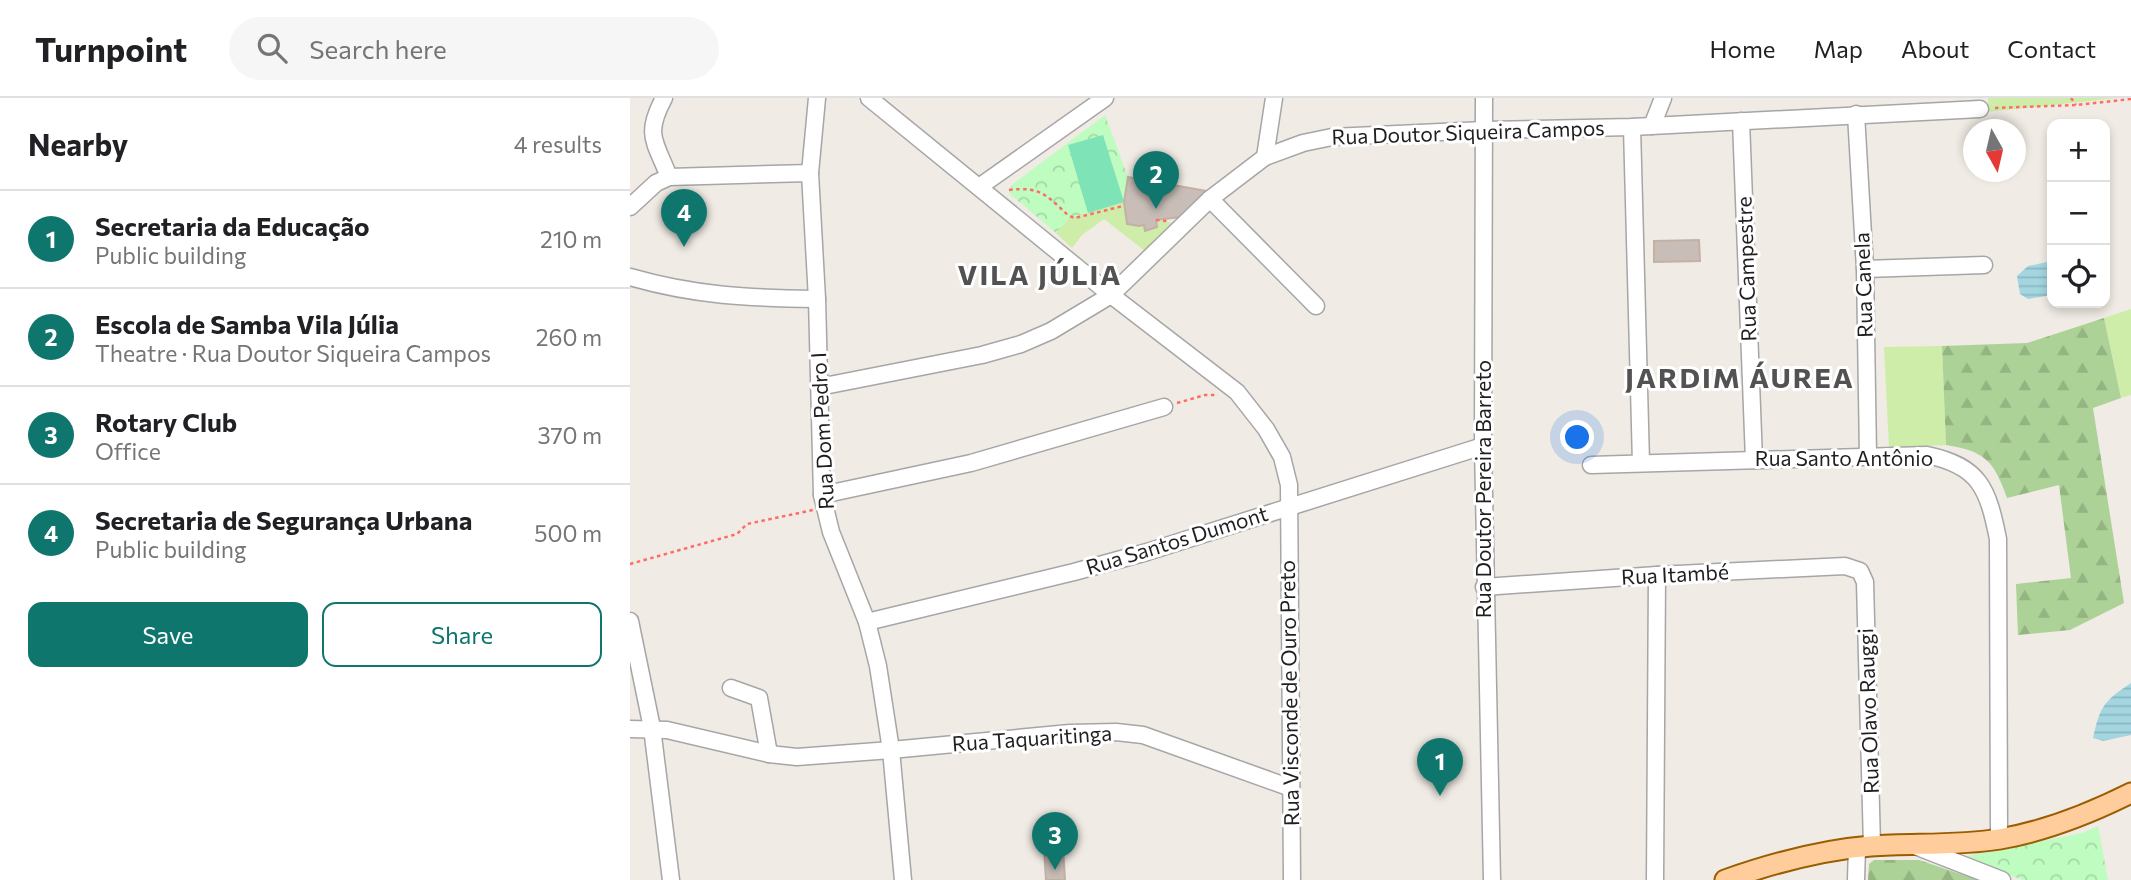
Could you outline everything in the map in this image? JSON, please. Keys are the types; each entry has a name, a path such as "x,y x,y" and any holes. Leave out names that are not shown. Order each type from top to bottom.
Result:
{"main road":[{"path":"1725,880 1790,859 1865,847 1913,845 1938,850 1999,839 2080,817 2131,793"}],"street":[{"path":"664,98 654,117 652,134 669,177"},
{"name":"Rua Dom Pedro I","path":"817,98 810,173 823,501 831,532 867,622 877,666 891,750 903,880"},
{"name":"Rua Visconde de Ouro Preto","path":"869,98 1111,295 1237,392 1266,429 1282,457 1289,485 1292,880"},
{"path":"979,187 1105,98"},
{"path":"1265,157 1275,98"},
{"name":"Rua Doutor Pereira Barreto","path":"1484,98 1484,587 1492,880"},
{"path":"1652,126 1663,98"},
{"name":"Rua Doutor Siqueira Campos","path":"819,387 982,355 1021,344 1051,331 1111,295 1210,199 1265,157 1303,143 1332,137 1632,127 1980,109"},
{"name":"Rua Canela","path":"1856,114 1865,269 1868,456"},
{"name":"Rua Campestre","path":"1741,121 1754,460"},
{"path":"1632,127 1641,463"},
{"path":"630,207 656,183 669,177 810,173"},
{"path":"1210,199 1316,306"},
{"path":"1865,269 1984,265"},
{"path":"630,277 688,292 747,298 817,299"},
{"path":"823,501 971,463 1164,407"},
{"name":"Rua Santos Dumont","path":"867,622 1086,569 1483,446"},
{"name":"Rua Santo Antônio","path":"1591,465 1927,455 1946,459 1968,470 1982,485 1992,509 1998,538 1999,839"},
{"name":"Rua Itambé","path":"1484,587 1845,566 1864,576"},
{"path":"1655,880 1657,575"},
{"name":"Rua Olavo Rauggi","path":"1856,880 1865,847 1864,576"},
{"path":"630,621 652,728 671,880"},
{"path":"732,688 759,698 769,754"},
{"name":"Rua Taquaritinga","path":"630,729 652,728 769,754 797,757 1070,733 1116,732 1143,735 1291,788"},
{"path":"1938,850 2002,880"}],"path":[{"path":"2071,98 2076,105"},
{"path":"1980,109 2076,105 2131,99"},
{"path":"1009,190 1026,187 1043,192 1069,216 1075,218 1123,206"},
{"path":"1156,220 1174,223"},
{"path":"1164,407 1205,395 1237,392"},
{"path":"630,565 737,534 747,524 823,501"}],"green space":[{"path":"1988,98 2118,98 1988,112"},
{"path":"1105,115 1128,177 1124,202 1069,218 1056,233 1010,194 1009,190 1013,184"},
{"path":"1103,135 1124,202 1088,213 1068,145"},
{"path":"1124,202 1127,224 1144,225 1146,231 1156,227 1156,220 1174,223 1145,251 1104,219 1082,235 1072,248 1056,233 1069,218"},
{"path":"2131,309 2131,395 2121,398 2104,318"},
{"path":"2104,318 2121,398 2093,408 2124,603 2070,630 2018,635 2016,584 2071,578 2059,485 2007,498 1997,475 1986,460 1970,451 1946,445 1942,346 2027,343"},
{"path":"1942,346 1946,445 1889,448 1884,347"},
{"path":"2098,826 2108,880 2023,880 1962,857 2082,833"},
{"path":"1874,860 1919,860 1978,880 1868,880 1869,864"}],"water":[{"path":"2047,262 2047,296 2028,299 2020,294 2017,276 2028,266"},
{"path":"2131,683 2131,735 2103,741 2093,738 2104,705"}],"building":[{"path":"1128,177 1206,191 1181,217 1156,220 1157,227 1145,231 1144,225 1127,224 1124,202"},
{"path":"1699,240 1700,261 1654,262 1654,241"},
{"path":"1044,848 1063,848 1065,880 1046,880"}],"place":[{"name":"Escola de Samba Vila Júlia","path":"1156,209"},
{"name":"Secretaria de Segurança Urbana","path":"684,247"},
{"name":"Secretaria da Educação","path":"1440,796"},
{"name":"Rotary Club","path":"1055,870"}],"district":[{"name":"VILA JÚLIA","path":"1040,275"},
{"name":"JARDIM ÁUREA","path":"1740,378"}]}
